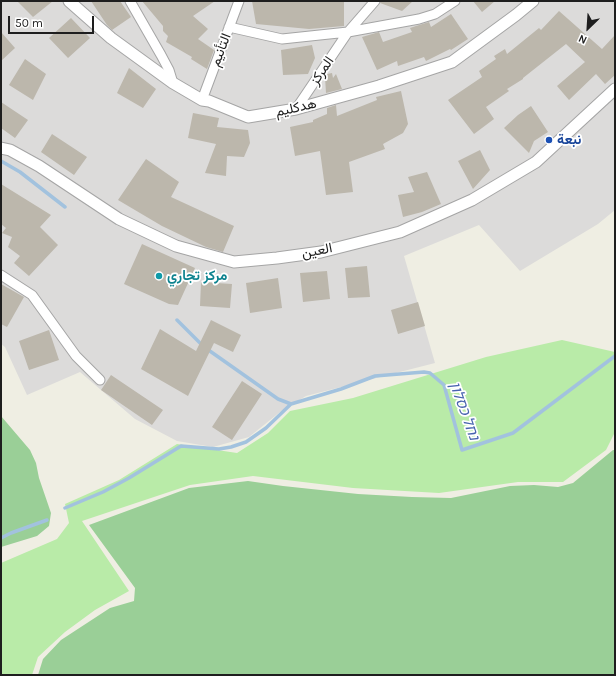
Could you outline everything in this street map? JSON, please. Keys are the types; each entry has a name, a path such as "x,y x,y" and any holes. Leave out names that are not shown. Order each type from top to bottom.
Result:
{"street":[{"name":"هدكليم","path":"69,1 111,38 173,84 202,100 209,101 248,118 296,109 379,86 452,62 533,1"},
{"path":"130,1 169,70 173,84"},
{"name":"التأنيم","path":"202,100 239,1"},
{"name":"المركز","path":"296,109 348,32 375,1"},
{"path":"230,27 282,39 348,32 419,19 435,14 456,1"},
{"name":"العين","path":"1,148 10,150 39,166 119,219 176,246 234,262 277,258 321,252 400,232 472,200 536,162 615,89"},
{"path":"1,275 32,295 76,356 100,380"}],"shaded area":[{"path":"1,1 615,1 615,210 598,224 520,271 479,225 404,256 435,363 306,396 280,412 249,437 213,447 177,441 135,419 80,372 27,395 5,347 1,344"}],"green space":[{"path":"562,340 615,352 615,432 606,450 563,482 518,482 439,493 353,488 253,476 190,485 82,521 129,591 95,610 65,632 38,657 32,675 1,675 1,563 57,539 69,523 65,504 119,480 177,444 237,453 268,433 290,411 353,398 486,357"},
{"path":"1,416 30,450 36,463 39,478 51,513 49,526 37,536 1,547"},
{"path":"613,450 615,450 615,675 38,675 43,659 61,640 110,608 134,601 135,588 89,525 189,488 248,481 358,494 451,498 510,486 534,485 558,487 573,483"}],"building":[{"path":"17,1 53,1 33,17"},
{"path":"91,1 120,1 131,17 112,30"},
{"path":"142,1 215,1 193,16 208,29 198,39 214,50 207,69 191,59 192,57 166,42 168,36 163,31 163,26"},
{"path":"252,1 344,1 344,26 309,29 256,24"},
{"path":"381,1 413,1 402,11 380,3"},
{"path":"473,1 495,1 482,12"},
{"path":"559,11 602,49 615,35 615,75 605,84 596,74 569,100 557,86 585,62 566,44 523,79 507,89 509,91 486,107 494,119 474,134 448,100 482,77 479,71 496,59 494,56 505,49 507,54 539,28 541,30"},
{"path":"451,14 468,39 451,50 450,49 426,61 424,57 398,66 397,61 377,70 362,37 379,32 383,42 412,32 410,28 416,26 429,22 431,27"},
{"path":"71,18 90,38 68,58 49,38"},
{"path":"1,32 15,48 1,61"},
{"path":"312,45 315,58 308,74 283,75 281,50"},
{"path":"25,59 46,74 33,100 9,85"},
{"path":"129,68 156,89 143,108 117,93"},
{"path":"332,73 333,78 336,74 342,89 326,93 325,77 327,74"},
{"path":"401,91 408,124 403,133 383,144 385,149 349,162 353,192 326,195 320,151 295,156 290,127 313,122 313,120 327,114 327,108 336,105 337,116 377,100 376,97"},
{"path":"1,102 28,120 15,138 1,128"},
{"path":"531,106 548,132 534,141 529,153 504,128 518,115"},
{"path":"193,113 219,118 217,127 248,130 250,143 244,157 227,156 226,176 205,173 216,144 188,138"},
{"path":"52,134 87,157 74,175 41,152"},
{"path":"480,150 490,170 473,189 458,161"},
{"path":"146,159 179,182 171,197 234,226 223,252 206,247 162,226 118,200"},
{"path":"427,172 441,204 422,212 403,217 398,195 414,192 408,177"},
{"path":"1,184 51,215 40,227 58,245 29,276 14,263 20,256 8,247 12,237 2,233 6,228 1,224"},
{"name":"مركز تجاري","path":"142,244 195,268 178,305 169,304 124,284"},
{"path":"367,266 370,297 348,298 345,268"},
{"path":"327,271 330,299 303,302 300,273"},
{"path":"278,278 282,308 250,313 246,283"},
{"path":"201,282 232,284 230,308 200,306"},
{"path":"1,284 24,297 7,327 1,324"},
{"path":"418,302 425,326 398,334 391,310"},
{"path":"211,320 241,335 233,352 214,343 188,396 141,369 160,329 196,351"},
{"path":"49,330 59,360 29,370 19,341"},
{"path":"111,375 163,410 152,425 101,390"},
{"path":"242,381 262,394 232,440 212,427"}],"waterway":[{"path":"1,161 20,172 65,207"},
{"name":"נחל כסלון","path":"177,320 202,345"},
{"name":"נחל כסלון","path":"207,349 278,399 291,404 341,389 375,376 424,372 430,373 444,385 462,450 513,433 615,356"},
{"path":"65,508 103,492 181,446 219,449 246,442 266,428 291,404"},
{"path":"1,538 47,520"}],"place":[{"name":"نبعة","path":"549,140"},
{"name":"مركز تجاري","path":"159,276"}]}
